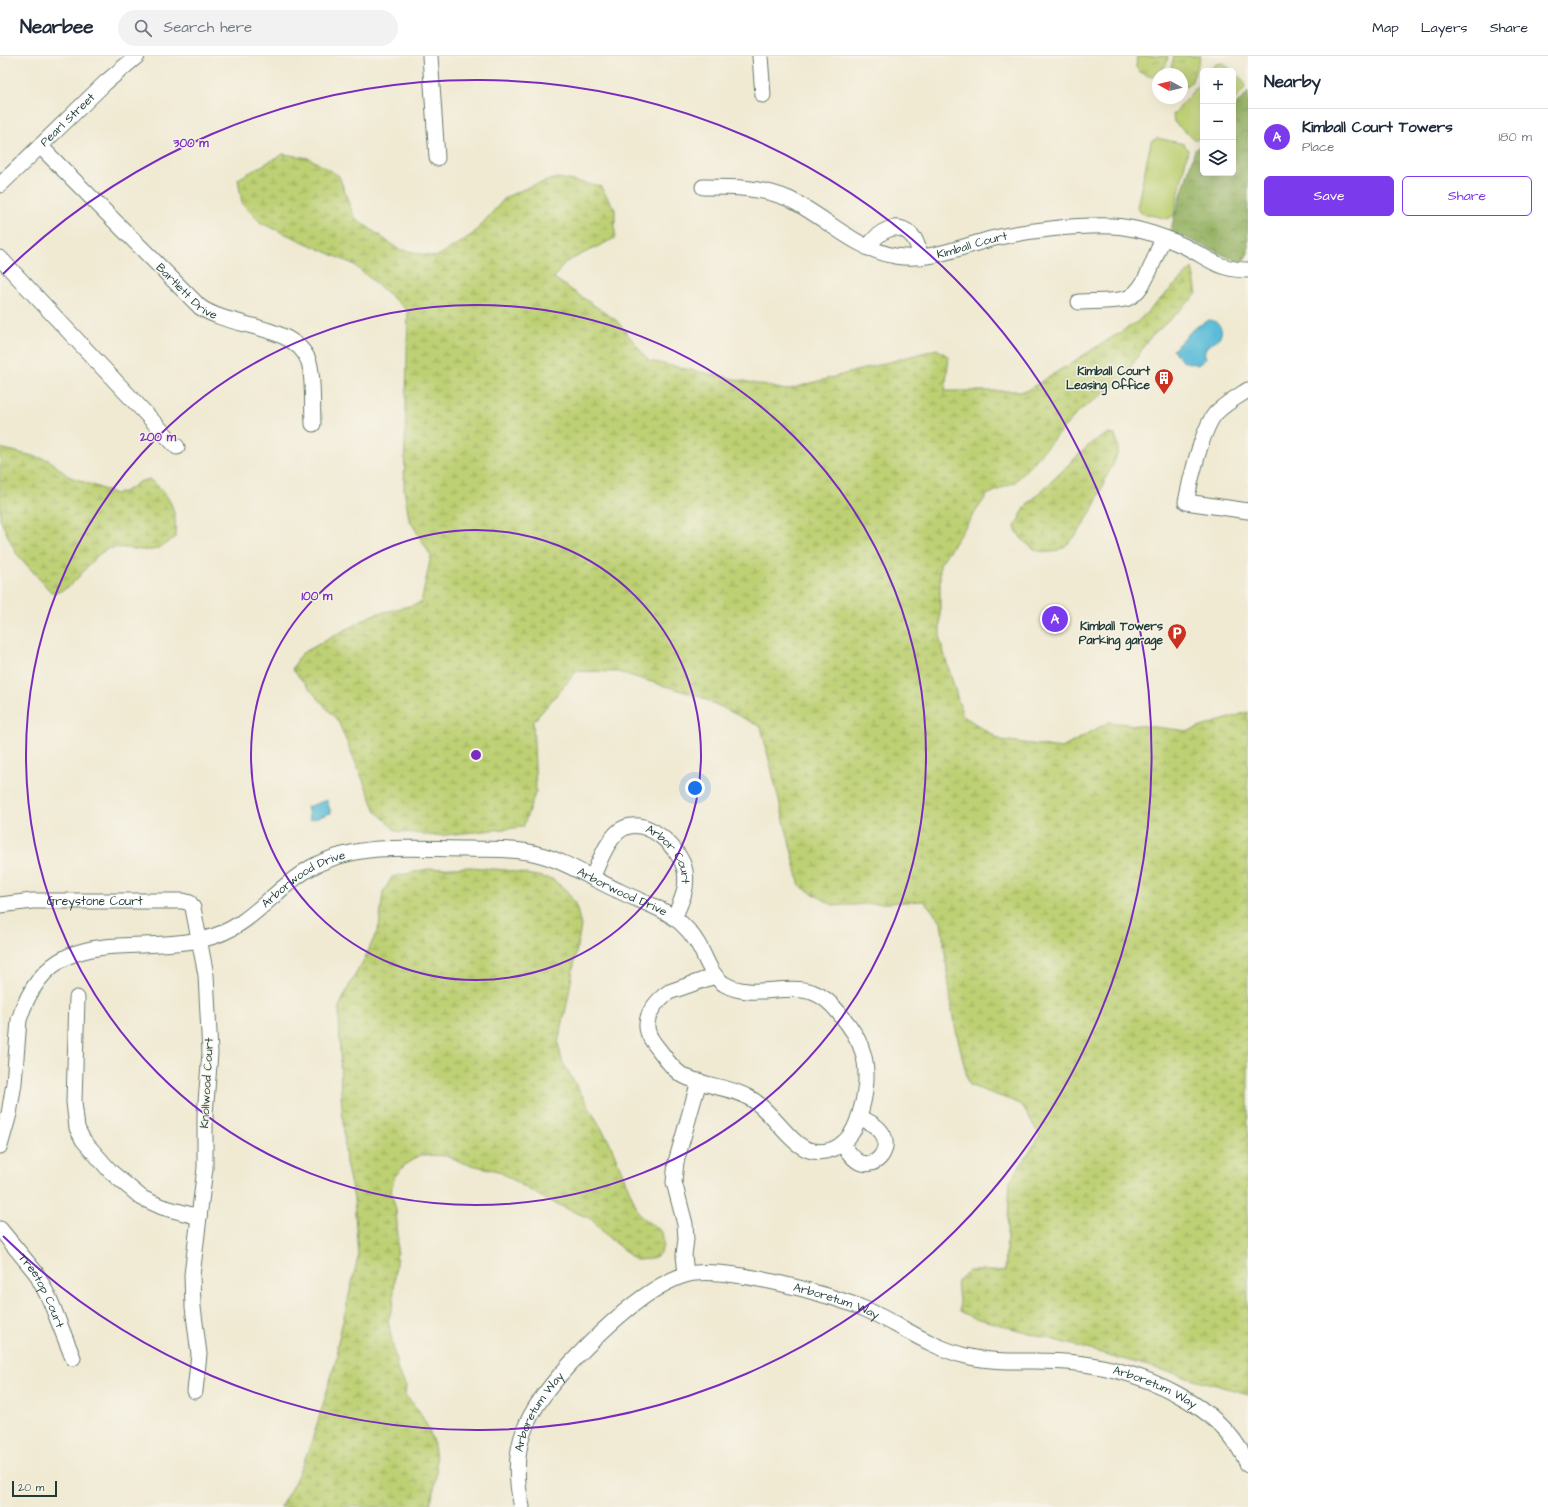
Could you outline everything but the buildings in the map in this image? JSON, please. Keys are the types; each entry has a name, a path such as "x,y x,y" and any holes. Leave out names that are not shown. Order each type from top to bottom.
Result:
{"street":[{"name":"Pearl Street","path":"0,185 105,83 137,56"},
{"path":"430,56 437,158"},
{"path":"760,56 763,95"},
{"name":"Bartlett Drive","path":"40,146 200,307 218,316 272,332 286,338 304,353 309,364 312,424"},
{"name":"Kimball Court","path":"703,187 750,189 780,195 804,207 856,242 868,248 896,256 921,257 945,253 995,238 1064,228 1117,227 1163,238 1184,246 1222,267 1248,270"},
{"path":"868,248 873,239 882,231 894,228 906,230 914,237 921,257"},
{"path":"1079,302 1124,299 1134,295 1143,284 1163,238"},
{"path":"0,258 177,447"},
{"path":"1248,390 1227,403 1212,417 1191,479 1186,502 1248,511"},
{"name":"Arbor Court","path":"592,878 608,845 618,832 632,826 652,831 664,838 672,847 685,870 685,894 674,918"},
{"name":"Arborwood Drive","path":"0,1146 9,1114 14,1083 19,1020 27,999 42,976 63,959 83,949 199,940 224,933 240,924 298,876 315,865 332,858 361,851 400,848 523,851 548,857 674,918 698,943 715,976"},
{"name":"Greystone Court","path":"0,905 32,901 183,901 190,903"},
{"name":"Knollwood Court","path":"190,903 193,908 208,997 210,1047 205,1114 205,1168 192,1275 193,1307 199,1354 195,1391"},
{"path":"715,976 726,985 744,990 794,989 811,992 825,998 837,1009 857,1037 865,1057 867,1081 859,1116 853,1131 842,1144 824,1152 804,1149 755,1101 728,1089 699,1081 681,1074 670,1064 649,1035 647,1022 652,1009 666,994 685,985 715,976"},
{"path":"77,998 74,1102 77,1128 83,1140 111,1172 142,1198 172,1211 199,1217"},
{"path":"686,1274 684,1255 686,1239 685,1224 674,1182 676,1162 699,1081"},
{"path":"842,1144 854,1159 862,1163 873,1162 882,1155 886,1143 883,1134 859,1116"},
{"name":"Treetop Court","path":"0,1229 29,1264 42,1285 73,1358"},
{"name":"Arboretum Way","path":"522,1507 518,1490 517,1463 522,1435 533,1409 555,1381 612,1322 637,1302 659,1288 686,1274 706,1272 726,1274 834,1298 868,1310 932,1345 965,1356 1006,1362 1075,1362 1139,1378 1184,1398 1211,1415 1231,1436 1248,1465"}],"green space":[{"path":"1137,56 1168,56 1164,68 1152,68 1152,77 1139,72 1136,67"},
{"path":"1174,56 1201,56 1191,83 1188,84 1188,68 1171,68"},
{"path":"1223,63 1229,68 1212,68 1215,64"},
{"path":"1236,74 1244,81 1245,88 1236,98"},
{"path":"1200,83 1200,139 1195,140 1174,122 1173,115 1182,104 1188,104 1188,97"},
{"path":"1248,92 1248,253 1242,263 1170,231 1195,150 1200,145 1200,176 1236,176 1236,105"},
{"path":"1157,138 1184,144 1188,150 1174,215 1168,219 1141,213 1137,207 1151,142"},
{"path":"283,154 309,158 339,176 354,217 398,249 436,257 473,234 506,197 531,186 557,178 600,186 615,209 615,238 564,263 554,278 617,321 649,361 786,390 937,349 949,357 945,391 1026,391 1137,322 1192,268 1197,294 1147,341 1123,380 1080,410 1015,482 987,495 940,564 940,640 963,716 1001,740 1062,748 1109,722 1189,731 1248,712 1248,1394 972,1317 960,1311 957,1281 969,1271 1005,1271 1010,1181 1040,1136 1021,1104 969,1085 953,1018 941,921 924,901 834,906 800,886 761,727 699,696 618,672 577,671 533,722 536,791 523,827 436,836 396,831 376,811 338,721 292,669 301,654 372,615 421,603 431,556 409,519 404,489 408,311 353,264 261,223 242,203 238,179"},
{"path":"1107,434 1115,435 1118,446 1117,454 1097,500 1081,529 1071,541 1060,549 1048,552 1035,549 1023,540 1015,527 1025,507 1091,443"},
{"path":"0,448 49,460 68,476 116,494 126,491 139,482 149,479 162,490 171,504 175,520 175,538 156,549 144,550 116,548 104,551 91,562 73,583 59,592 51,592 16,553 0,519"},
{"path":"472,867 505,870 552,879 566,890 576,905 581,926 566,1009 558,1043 562,1061 610,1143 640,1216 662,1232 663,1246 658,1255 654,1257 635,1260 607,1236 591,1219 545,1199 498,1171 463,1163 448,1156 420,1155 406,1164 395,1176 391,1191 396,1210 398,1236 393,1304 388,1321 398,1371 406,1386 405,1395 416,1407 424,1420 434,1447 436,1477 434,1492 429,1507 280,1507 300,1471 314,1433 338,1354 337,1346 358,1257 354,1199 346,1163 341,1095 339,1007 365,958 379,927 383,892 392,877 428,869"}],"water":[{"path":"1209,320 1214,321 1221,327 1221,333 1218,339 1206,347 1206,358 1198,365 1182,361 1173,350 1194,328"},
{"path":"327,800 331,813 310,820 307,807"}],"place":[{"name":"Kimball Court Leasing Office","path":"1164,395"},
{"name":"Kimball Court Towers","path":"1055,619"},
{"name":"Kimball Towers Parking garage","path":"1177,650"}]}
